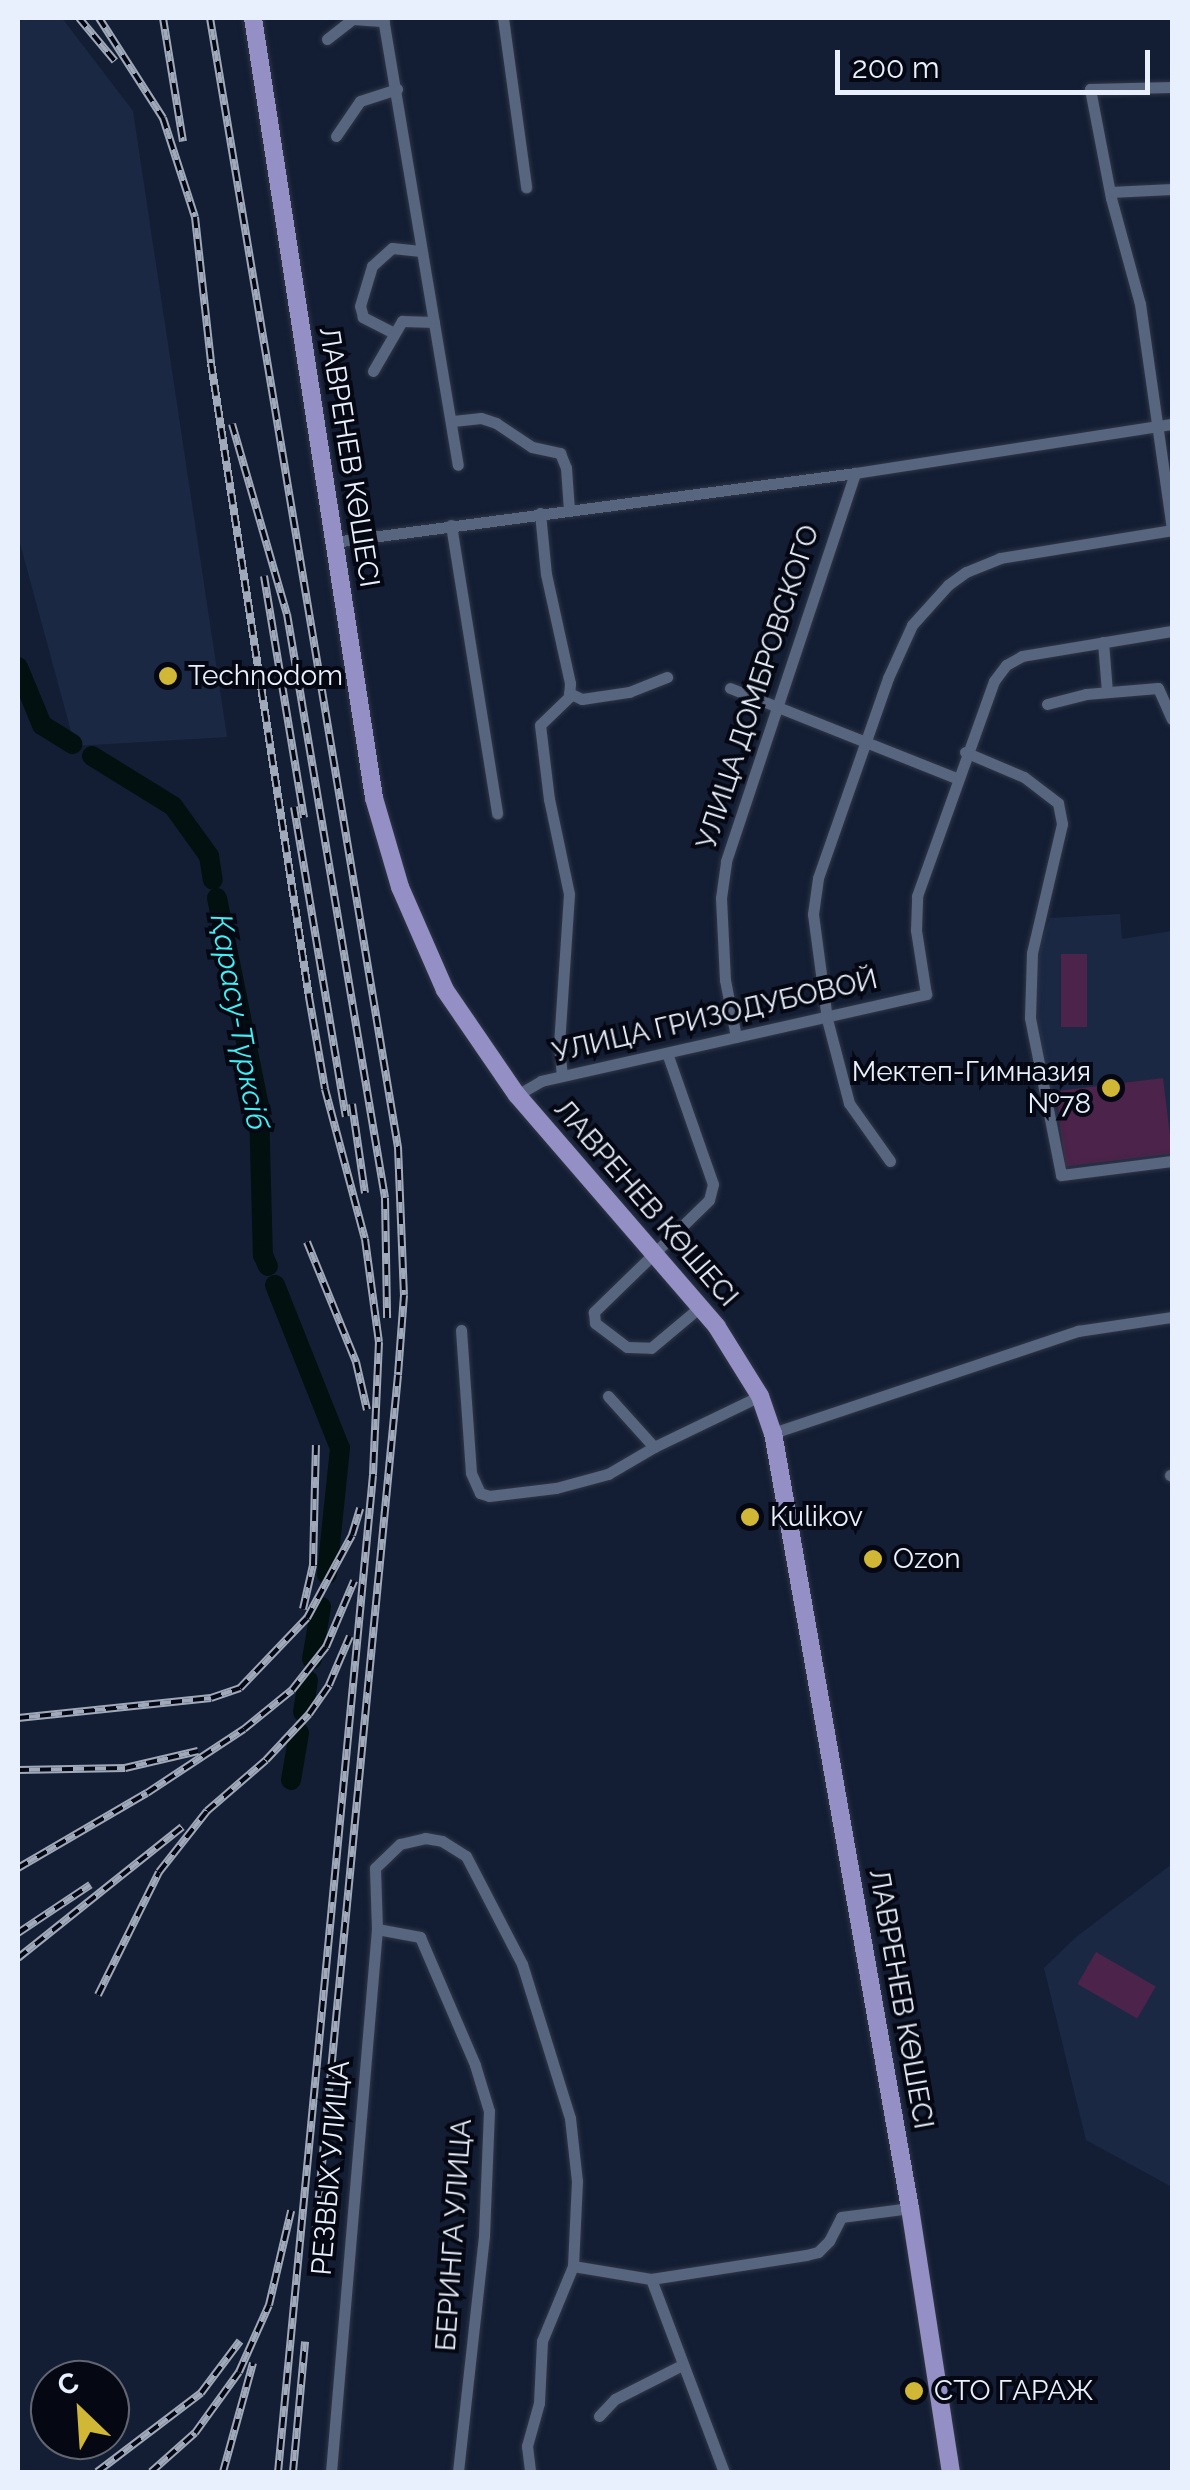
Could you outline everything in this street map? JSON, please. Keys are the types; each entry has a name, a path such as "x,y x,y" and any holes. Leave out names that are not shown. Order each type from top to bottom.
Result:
{"main road":[{"name":"ЛАВРЕНЕВ КӨШЕСІ","path":"253,18 374,798 388,853 445,990 517,1094 701,1306 760,1396 773,1433 954,2472"}],"street":[{"path":"502,18 526,188"},
{"path":"326,39 353,19 383,19 458,464"},
{"path":"890,1161 849,1103 827,1018 812,914 818,878 864,744 912,625 957,578 1000,558 1172,529 1166,425 1134,274 1110,192 1090,88 1172,87"},
{"path":"336,136 360,101 397,89"},
{"path":"1110,192 1172,189"},
{"path":"392,332 363,318 360,306 372,266 392,248 421,252"},
{"path":"373,371 392,332 402,321 434,322"},
{"path":"453,421 481,418 496,422 532,447 560,453 566,468 570,510"},
{"name":"УЛИЦА ДОМБРОВСКОГО","path":"334,542 856,473 1166,425"},
{"name":"УЛИЦА ДОМБРОВСКОГО","path":"736,1037 725,980 721,898 726,861 856,473"},
{"path":"540,514 569,693"},
{"path":"452,526 497,812"},
{"path":"730,688 774,709 956,778 994,682 1006,666 1022,656 1172,631"},
{"path":"1103,642 1106,692"},
{"path":"569,693 582,699 629,692 667,677"},
{"path":"1047,704 1106,692 1158,688 1172,719"},
{"path":"562,1076 558,1043 570,894 549,799 540,725 569,693"},
{"path":"965,752 1024,778 1058,803 1062,824 1032,953 1030,1018 1061,1175 1172,1162"},
{"name":"УЛИЦА ГРИЗОДУБОВОЙ","path":"517,1094 562,1076 926,994 916,930 917,896 956,778"},
{"path":"668,1053 713,1184 709,1200 594,1312 595,1323 628,1347 651,1348 701,1306"},
{"path":"773,1433 1078,1331 1172,1317"},
{"path":"461,1330 472,1473 480,1493 504,1497 608,1474 654,1447 760,1396"},
{"path":"608,1396 654,1447"},
{"name":"РЕЗВЫХ УЛИЦА","path":"330,2472 377,1929 375,1868 400,1844 425,1838 442,1840 466,1856 522,1964 570,2118 577,2181 573,2266"},
{"name":"БЕРИНГА УЛИЦА","path":"377,1929 420,1936 475,2066 489,2112 484,2236 458,2472"},
{"path":"530,2472 527,2446 539,2403 542,2340 573,2266 650,2280 818,2252 841,2216 910,2208"},
{"path":"650,2280 724,2472"},
{"path":"599,2416 615,2399 680,2366"}],"shaded area":[{"path":"18,18 62,18 133,111 227,737 75,746 18,536"},
{"name":"Мектеп-Гимназия №78","path":"1120,914 1122,939 1172,931 1172,1156 1067,1169 1035,1019 1037,952 1050,918"},
{"path":"1061,954 1087,954 1087,1027 1061,1027"},
{"path":"1163,1078 1172,1153 1065,1167 1056,1091"},
{"path":"1172,1864 1172,2187 1086,2140 1044,1968 1075,1938"},
{"path":"1096,1952 1156,1986 1137,2019 1078,1984"}],"waterway":[{"name":"Қарасу-Түрксіб","path":"18,667 42,725 73,744"},
{"name":"Қарасу-Түрксіб","path":"92,756 173,806 209,856 213,880"},
{"name":"Қарасу-Түрксіб","path":"217,898 259,1107 263,1255 268,1266"},
{"name":"Қарасу-Түрксіб","path":"275,1285 340,1448 327,1574"},
{"name":"Қарасу-Түрксіб","path":"312,1659 321,1607"},
{"name":"Қарасу-Түрксіб","path":"303,1712 308,1680"},
{"name":"Қарасу-Түрксіб","path":"291,1780 299,1733"}],"railway":[{"path":"79,18 115,61"},
{"path":"99,18 163,118 195,217 211,363 309,997 325,1089 365,1239 379,1342 373,1475 278,2472"},
{"path":"163,18 183,141"},
{"path":"210,18 398,1147 404,1295 398,1375 313,2258"},
{"path":"232,424 287,614 385,1198 387,1318"},
{"path":"264,576 304,818"},
{"path":"294,807 346,1117"},
{"path":"352,1104 365,1193"},
{"path":"307,1242 356,1362 367,1410"},
{"path":"303,1609 313,1565 316,1445"},
{"path":"18,1718 211,1698 240,1688 307,1618 352,1535 360,1508"},
{"path":"18,1868 147,1793 244,1729 292,1690 326,1647 354,1581"},
{"path":"98,1995 159,1872 207,1811 266,1760 309,1714 329,1685 350,1636"},
{"path":"18,1770 125,1768 198,1751"},
{"path":"18,1958 182,1827"},
{"path":"18,1933 90,1885"},
{"path":"151,2472 195,2433 239,2372 269,2305 291,2211"},
{"path":"97,2472 201,2393 240,2341"},
{"path":"293,2472 305,2342"},
{"path":"223,2472 253,2363"}],"place":[{"name":"Technodom","path":"168,676"},
{"name":"Мектеп-Гимназия №78","path":"1111,1088"},
{"name":"Kulikov","path":"750,1517"},
{"name":"Ozon","path":"873,1559"},
{"name":"СТО ГАРАЖ","path":"914,2391"}]}
